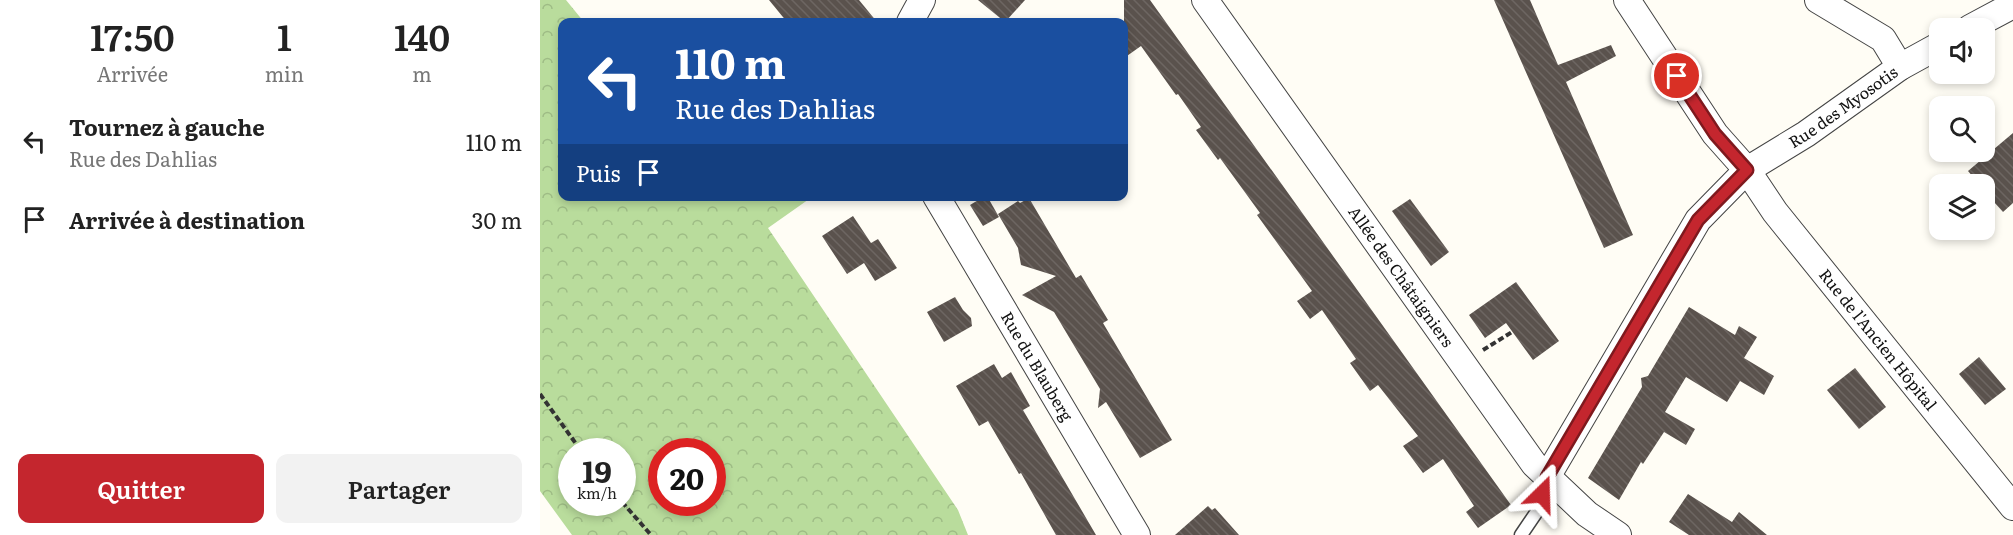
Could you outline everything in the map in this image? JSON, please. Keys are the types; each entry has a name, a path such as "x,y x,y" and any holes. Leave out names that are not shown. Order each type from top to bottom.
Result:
{"street":[{"path":"912,18 922,0"},
{"name":"Allée des Châtaigniers","path":"1205,0 1534,464 1587,514 1618,535"},
{"name":"Rue de l'Ancien Hôpital","path":"1627,0 1715,134 1747,170 1775,212 2013,507"},
{"path":"1818,0 1883,39 1900,67"},
{"path":"1988,18 2013,4"},
{"name":"Rue des Myosotis","path":"1547,477 1698,220 1747,170 1806,134 1900,67 1929,51"},
{"name":"Rue du Blauberg","path":"939,201 1102,472 1137,535"}],"lane":[{"path":"1521,535 1538,510 1547,477"}],"path":[{"path":"1462,363 1512,332"},
{"path":"540,394 572,438"},
{"path":"634,516 651,535"}],"green space":[{"path":"540,0 566,0 581,18 558,18 558,201 806,201 768,228 958,510 968,535 572,535 558,516 636,516 636,438 558,438 558,516 540,491"}],"building":[{"path":"769,0 859,0 874,18 784,18"},
{"path":"978,0 1025,0 1009,18 1000,18"},
{"path":"1124,0 1150,0 1511,505 1478,528 1466,512 1474,506 1443,459 1423,473 1403,446 1418,436 1378,385 1370,391 1350,363 1356,359 1322,310 1310,319 1297,301 1312,291 1257,215 1260,213 1220,158 1218,160 1196,130 1201,127 1178,94 1176,95 1141,46 1128,55 1128,18 1124,18"},
{"path":"1494,0 1530,0 1558,65 1611,45 1616,56 1566,82 1633,235 1604,248"},
{"path":"2013,133 2013,203 2003,212 1995,203 1995,174 1971,174 1968,171 1979,162 1995,162 1995,148"},
{"path":"1410,199 1449,252 1431,266 1392,211"},
{"path":"977,201 990,201 999,217 983,226 970,205"},
{"path":"1018,201 1020,203 1031,201 1076,278 1081,275 1108,320 1103,323 1172,440 1140,458 1106,402 1098,408 1100,389 1054,312 1022,295 1056,276 1021,265 1018,248 998,214"},
{"path":"853,216 871,243 878,239 897,268 875,281 864,263 847,274 822,236"},
{"path":"1516,282 1559,341 1533,360 1506,323 1485,338 1469,315"},
{"path":"955,297 971,318 972,326 944,342 927,312"},
{"path":"1689,307 1735,335 1739,326 1757,337 1744,358 1774,376 1764,395 1740,381 1727,402 1686,377 1665,412 1695,429 1686,445 1664,432 1643,464 1641,462 1619,500 1588,478 1642,387 1641,378 1648,376"},
{"path":"1979,357 2006,389 1985,405 1959,374"},
{"path":"994,364 1002,378 1011,372 1030,406 1023,410 1096,535 1056,535 988,421 979,426 956,386"},
{"path":"1855,368 1886,407 1859,429 1827,390"},
{"path":"1688,494 1732,522 1739,512 1767,535 1689,535 1669,522"},
{"path":"1208,506 1212,510 1215,508 1239,535 1175,535"}],"route":[{"path":"1542,494 1547,477 1698,220 1747,170 1715,134 1677,76"}]}
